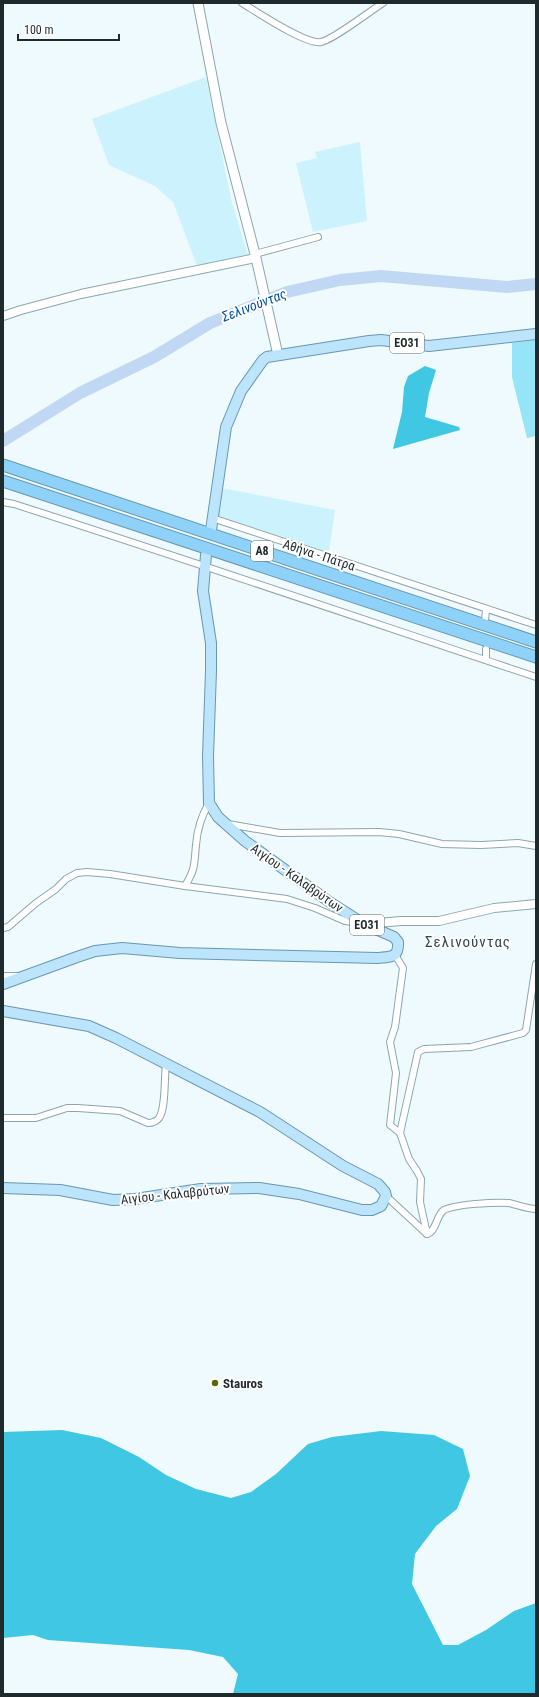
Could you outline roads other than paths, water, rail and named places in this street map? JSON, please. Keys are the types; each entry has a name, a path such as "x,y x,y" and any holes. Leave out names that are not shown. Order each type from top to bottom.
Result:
{"highway":[{"name":"Αθήνα - Πάτρα","path":"3,465 536,642"},
{"name":"Α8","path":"3,481 536,658"}],"main road":[{"path":"198,3 221,122 256,256 278,355"},
{"name":"ΕΟ31","path":"212,530 212,518 226,427 230,414 241,391 263,360 267,357 369,341 381,340 429,346 536,334"},
{"path":"206,560 203,591 211,643 212,671 207,763 209,803"},
{"name":"Αιγίου - Καλαβρύτων","path":"209,803 218,817 251,846 331,903 364,924 394,937 398,942 398,951 396,955"},
{"path":"3,984 95,951 122,948 194,953 377,958 389,958 396,955"},
{"path":"3,1012 89,1026 273,1119 343,1166 378,1184 385,1192 386,1196"},
{"name":"Αιγίου - Καλαβρύτων","path":"3,1188 60,1190 120,1200 140,1199 201,1189 259,1188 299,1194 368,1211 382,1206 386,1196"}],"street":[{"path":"242,3 293,33 310,42 317,43 328,39 383,3"},
{"path":"3,316 81,294 256,256 318,237"},
{"path":"3,502 22,506 206,560 354,617 536,677"},
{"path":"212,518 536,625"},
{"path":"485,621 486,608"},
{"path":"486,649 486,660"},
{"path":"185,886 191,877 196,862 198,835 204,812 209,803"},
{"path":"226,824 280,833 379,832 399,834 450,844 481,845 518,843 536,846"},
{"path":"3,928 8,927 36,903 56,889 66,879 77,873 87,872 288,899 315,908 345,921 364,924 401,921 439,921 494,908 536,904"},
{"path":"396,955 403,968 395,1027 390,1042 396,1073 390,1125 400,1133"},
{"path":"427,1234 420,1202 421,1179 406,1153 400,1133 420,1050 471,1047 523,1033 526,1030 536,964"},
{"path":"3,976 25,976"},
{"path":"3,1118 41,1117 67,1108 78,1108 120,1111 148,1123 153,1123 158,1120 162,1112 166,1065"},
{"path":"386,1196 427,1234"},
{"path":"427,1234 432,1230 441,1212 447,1209 466,1205 499,1203 536,1209"}],"waterway":[{"name":"Σελινούντας","path":"3,441 80,393 154,357 210,323 287,292 340,280 381,276 507,287 536,284"}],"place":[{"name":"Stauros","path":"215,1383"}],"district":[{"name":"Σελινούντας","path":"468,942"}]}
